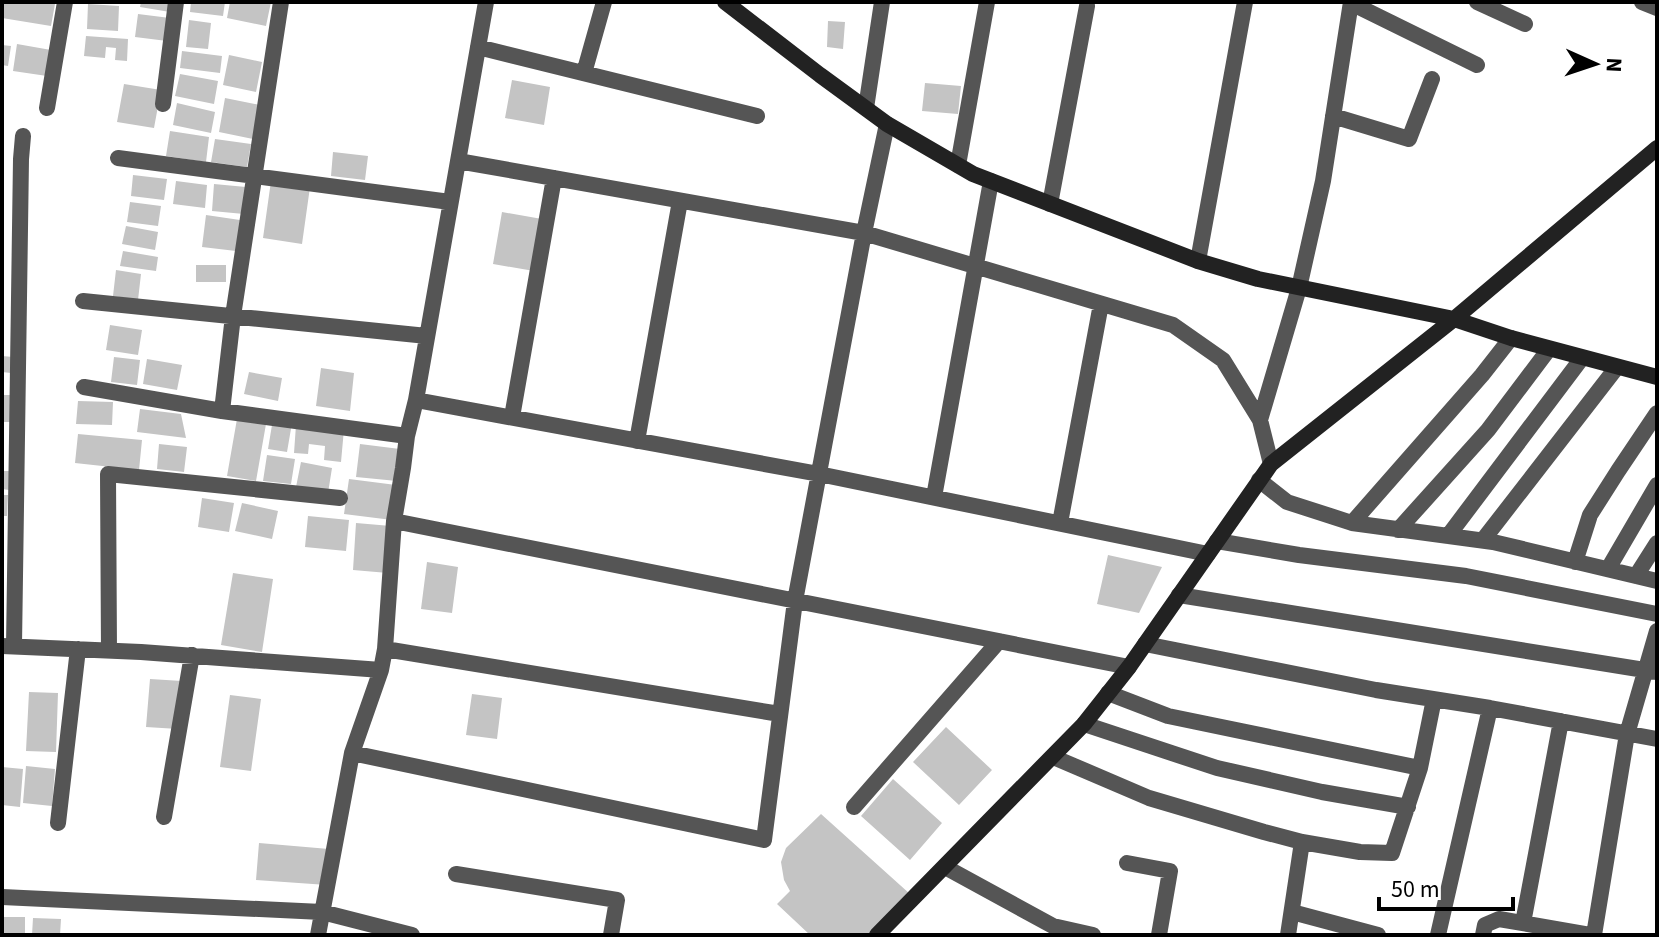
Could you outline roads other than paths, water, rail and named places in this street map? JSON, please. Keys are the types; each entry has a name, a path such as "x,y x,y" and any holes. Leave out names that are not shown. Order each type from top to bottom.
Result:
{"main road":[{"path":"725,2 887,124 991,181 1198,261 1258,279 1454,319 1549,349 1657,377"},
{"path":"877,935 1084,724 1129,667 1271,464 1454,319 1657,148"}],"street":[{"path":"47,108 65,2"},
{"path":"163,104 176,2"},
{"path":"222,411 233,316 281,2"},
{"path":"318,935 352,753 381,670 385,649 394,521 407,436 416,400 486,2"},
{"path":"584,73 604,2"},
{"path":"866,108 882,2"},
{"path":"958,165 987,2"},
{"path":"1198,261 1245,2"},
{"path":"1260,420 1299,288 1323,181 1351,2 1477,65"},
{"path":"1477,2 1525,24"},
{"path":"1642,2 1657,8"},
{"path":"1050,204 1087,6"},
{"path":"478,47 757,116"},
{"path":"1333,116 1409,139 1432,79"},
{"path":"352,753 764,840 795,601 887,124"},
{"path":"23,136 8,646 192,655 381,670"},
{"path":"2,158 21,159"},
{"path":"118,158 450,202"},
{"path":"458,161 864,233 1173,325 1223,360 1260,420 1271,464"},
{"path":"512,417 554,178"},
{"path":"934,497 991,181"},
{"path":"637,441 680,201"},
{"path":"83,301 427,336"},
{"path":"1060,523 1101,304"},
{"path":"1352,523 1511,338"},
{"path":"1398,530 1488,430 1549,349"},
{"path":"1448,536 1582,358"},
{"path":"1483,540 1617,367"},
{"path":"84,387 222,411 407,436"},
{"path":"416,400 819,474 1060,523 1212,548 1299,555 1466,576 1657,614"},
{"path":"1575,562 1590,515 1657,413"},
{"path":"109,651 108,474 340,498"},
{"path":"1259,480 1287,502 1352,523 1483,540 1657,581"},
{"path":"1608,569 1657,485"},
{"path":"394,521 1129,667"},
{"path":"1636,576 1657,543"},
{"path":"1179,595 1651,671"},
{"path":"1483,935 1485,925 1499,919 1592,935 1627,734 1651,671 1657,631"},
{"path":"854,807 999,641"},
{"path":"1145,644 1376,690 1657,739"},
{"path":"58,823 78,649"},
{"path":"385,649 780,714"},
{"path":"164,817 192,655"},
{"path":"1108,693 1168,716 1420,768"},
{"path":"1053,757 1149,798 1302,842 1360,852 1392,853 1420,768 1434,699"},
{"path":"1438,935 1490,708"},
{"path":"1523,923 1561,721"},
{"path":"1084,724 1217,768 1322,792 1408,807"},
{"path":"1288,935 1302,842"},
{"path":"1127,863 1170,871 1159,935"},
{"path":"945,867 1052,930 1093,935"},
{"path":"456,874 617,900 611,935"},
{"path":"2,897 322,912 412,935"},
{"path":"1292,912 1378,935"}]}
